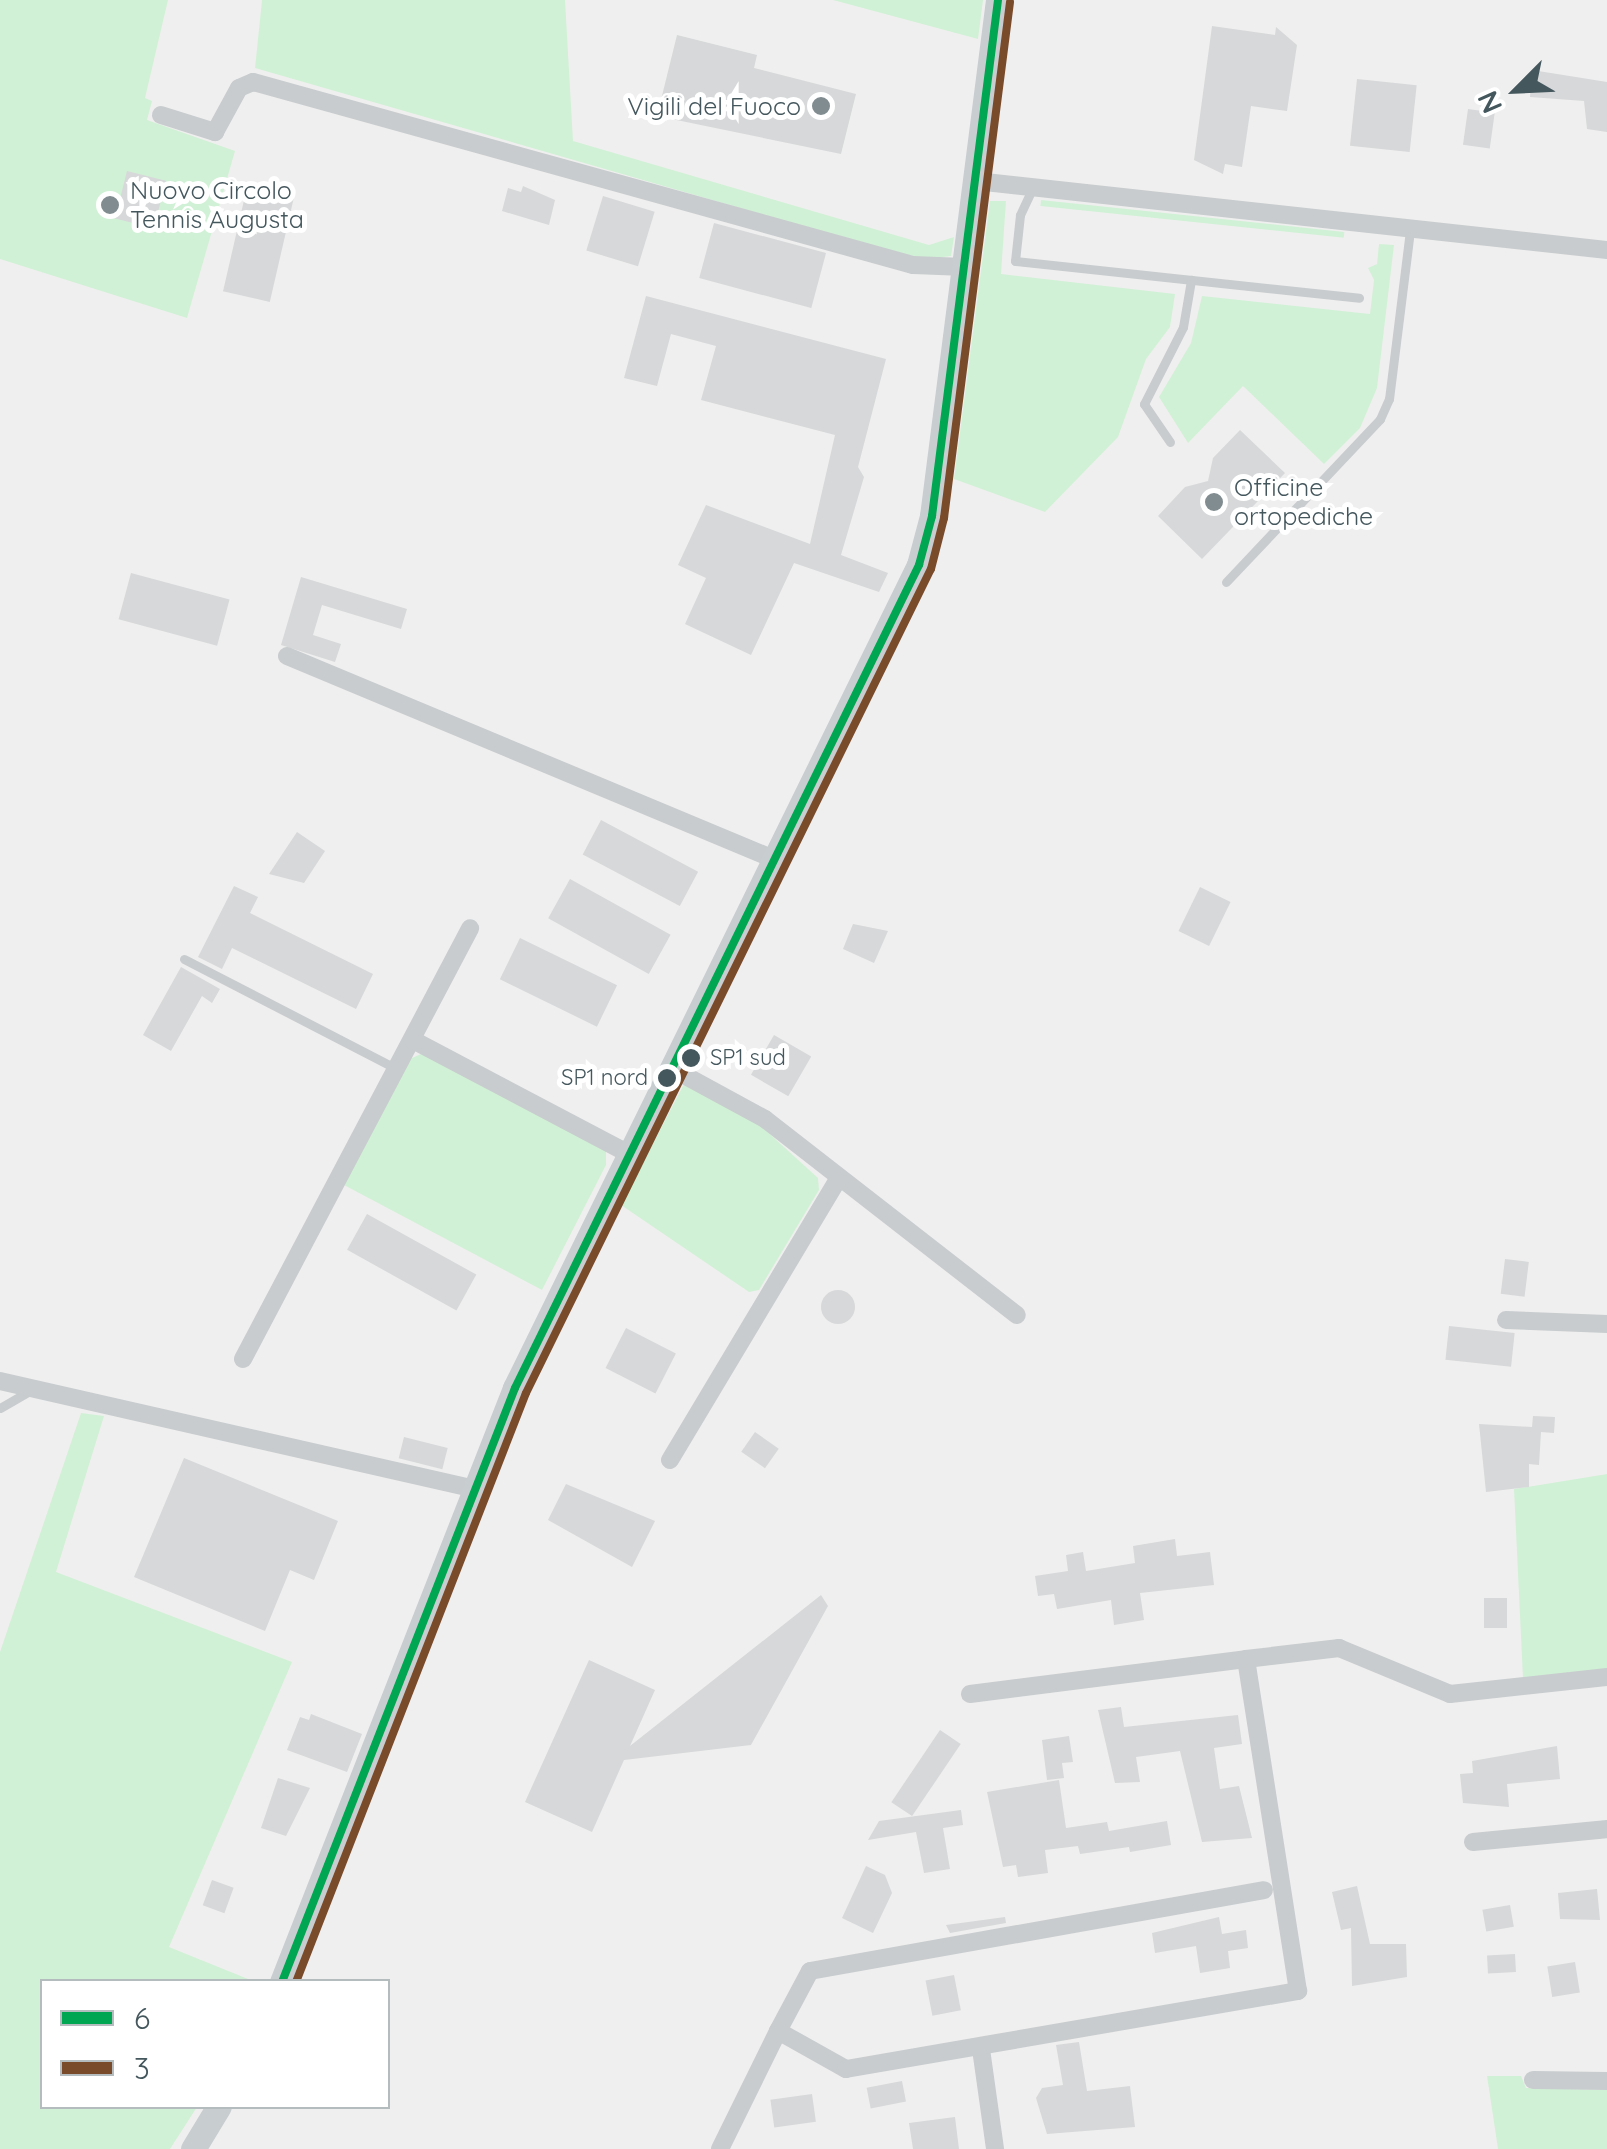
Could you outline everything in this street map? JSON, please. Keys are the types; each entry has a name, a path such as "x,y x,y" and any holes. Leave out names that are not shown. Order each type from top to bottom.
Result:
{"main road":[{"path":"283,1979 472,1488 919,566 932,516 998,0"},
{"path":"193,2149 218,2109"}],"street":[{"path":"161,116 215,132 239,88 253,82 914,265 965,267"},
{"path":"976,181 1607,250"},
{"path":"287,656 776,860"},
{"path":"243,1359 470,928"},
{"path":"414,1040 631,1155"},
{"path":"674,1069 766,1119 838,1181 1017,1315"},
{"path":"670,1460 838,1181"},
{"path":"1506,1320 1607,1324"},
{"path":"0,1382 28,1392 472,1488"},
{"path":"970,1694 1339,1648 1450,1694 1607,1677"},
{"path":"778,2031 846,2070 1298,1991 1246,1659"},
{"path":"1473,1842 1607,1829"},
{"path":"720,2149 810,1971 1264,1890"},
{"path":"980,2049 995,2149"},
{"path":"1533,2080 1607,2081"}],"lane":[{"path":"1033,187 1020,215 1015,261 1358,298"},
{"path":"1226,582 1380,419 1389,399 1410,230"},
{"path":"1170,442 1144,404 1183,327 1191,280"},
{"path":"184,959 397,1070"},
{"path":"0,1408 28,1392"}],"green space":[{"name":"Nuovo Circolo Tennis Augusta","path":"0,0 168,0 145,98 152,101 147,120 235,151 187,318 0,259"},
{"path":"262,0 565,0 573,141 929,245 954,237 951,256 920,260 255,68"},
{"path":"833,0 983,0 978,39"},
{"path":"1041,200 1344,232 1344,238 1040,206"},
{"path":"990,201 1006,201 1001,274 1175,294 1170,327 1146,359 1118,437 1045,512 954,479"},
{"path":"1379,244 1394,245 1377,388 1360,428 1324,464 1243,386 1188,443 1159,397 1191,343 1202,296 1370,314 1374,280 1368,268 1377,264"},
{"path":"423,1053 606,1150 606,1165 542,1290 344,1185 410,1059"},
{"path":"685,1082 751,1117 818,1178 819,1190 759,1290 749,1292 621,1205"},
{"path":"81,1413 104,1416 56,1572 292,1662 169,1947 248,1979 40,1979 40,2109 196,2109 170,2149 0,2149 0,1652"},
{"path":"1607,1474 1607,1670 1523,1679 1514,1489"},
{"path":"1487,2076 1521,2076 1526,2088 1607,2090 1607,2149 1498,2149"}],"building":[{"path":"1212,26 1275,35 1276,27 1297,45 1287,111 1251,106 1242,167 1225,164 1223,174 1194,160"},
{"path":"677,35 757,55 754,68 856,94 841,154 657,116"},
{"path":"1532,70 1607,82 1607,132 1587,129 1584,101 1530,97"},
{"path":"1357,79 1417,85 1410,152 1350,146"},
{"path":"1468,109 1495,113 1490,148 1463,145"},
{"path":"127,171 166,181 154,228 115,219"},
{"path":"248,183 295,194 270,302 223,291"},
{"path":"523,186 555,200 549,225 502,211 508,188 521,192"},
{"path":"603,196 655,212 638,266 586,251"},
{"path":"714,223 826,253 811,308 699,278"},
{"path":"646,296 886,359 858,467 864,477 841,555 888,573 879,592 794,563 751,655 685,624 706,578 678,565 706,505 810,544 835,435 701,400 716,346 671,334 657,386 624,378"},
{"name":"Officine ortopediche","path":"1240,430 1285,473 1202,559 1158,516 1185,487 1208,481 1213,458"},
{"path":"131,573 230,599 217,646 119,619"},
{"path":"301,577 407,609 401,629 322,605 313,635 341,644 335,662 281,645"},
{"path":"601,820 698,872 680,906 583,854"},
{"path":"297,832 325,851 304,883 269,874"},
{"path":"570,879 671,935 649,974 548,918"},
{"path":"234,886 258,897 250,913 373,974 356,1009 232,948 222,969 198,957"},
{"path":"1200,887 1231,902 1209,946 1179,931"},
{"path":"853,924 888,931 874,963 843,949"},
{"path":"520,938 617,985 597,1027 500,979"},
{"path":"181,967 220,989 212,1003 202,996 171,1051 143,1035"},
{"path":"774,1035 811,1056 788,1096 751,1075"},
{"path":"367,1214 476,1275 456,1310 347,1250"},
{"path":"1505,1259 1529,1262 1525,1297 1501,1294"},
{"path":"838,1290 850,1295 855,1307 850,1319 838,1324 826,1319 821,1307 826,1295"},
{"path":"1449,1326 1515,1333 1511,1367 1445,1360"},
{"path":"626,1328 676,1353 655,1394 606,1368"},
{"path":"1533,1416 1555,1417 1554,1433 1541,1432 1539,1465 1529,1464 1529,1487 1486,1492 1479,1424 1532,1427"},
{"path":"755,1432 779,1449 765,1468 741,1452"},
{"path":"404,1437 448,1448 442,1469 399,1458"},
{"path":"184,1458 338,1521 314,1580 290,1570 265,1631 134,1577"},
{"path":"566,1484 655,1521 632,1567 548,1520"},
{"path":"1175,1539 1177,1556 1210,1552 1214,1585 1140,1593 1144,1620 1114,1625 1111,1600 1057,1609 1054,1594 1038,1596 1035,1576 1068,1571 1066,1555 1083,1552 1086,1571 1135,1563 1133,1546"},
{"path":"821,1595 828,1606 751,1745 624,1760 592,1832 525,1802 589,1660 655,1690 630,1746"},
{"path":"1484,1598 1507,1598 1507,1628 1484,1628"},
{"path":"1121,1707 1124,1727 1238,1715 1242,1744 1214,1748 1220,1789 1239,1786 1252,1838 1202,1842 1180,1751 1136,1757 1140,1782 1115,1783 1098,1710"},
{"path":"311,1714 362,1734 347,1772 287,1750 300,1717 309,1720"},
{"path":"940,1730 961,1744 912,1816 891,1802"},
{"path":"1069,1736 1073,1762 1062,1763 1064,1778 1047,1780 1042,1740"},
{"path":"1557,1746 1560,1779 1507,1784 1509,1807 1463,1803 1460,1774 1473,1773 1472,1761"},
{"path":"278,1778 310,1788 286,1836 261,1828"},
{"path":"1059,1780 1066,1828 1107,1822 1109,1831 1167,1821 1171,1845 1080,1854 1078,1846 1045,1850 1048,1873 1018,1877 1016,1865 1003,1867 987,1792"},
{"path":"961,1810 963,1825 943,1828 950,1869 924,1873 916,1832 868,1840 879,1821"},
{"path":"866,1866 885,1875 892,1893 873,1933 842,1918"},
{"path":"212,1880 234,1888 224,1913 203,1905"},
{"path":"1357,1886 1370,1944 1406,1944 1407,1977 1352,1986 1351,1928 1341,1930 1332,1892"},
{"path":"1597,1889 1600,1920 1560,1919 1558,1893"},
{"path":"1510,1905 1514,1927 1486,1932 1482,1910"},
{"path":"1005,1917 1006,1923 950,1933 946,1925"},
{"path":"1219,1917 1222,1934 1246,1930 1248,1948 1228,1951 1230,1968 1200,1973 1196,1946 1155,1953 1152,1933"},
{"path":"1515,1954 1516,1972 1488,1973 1487,1955"},
{"path":"1575,1962 1580,1993 1552,1997 1547,1966"},
{"path":"954,1975 961,2010 932,2016 926,1981"},
{"path":"1079,2042 1087,2091 1130,2086 1135,2127 1047,2134 1036,2098 1042,2088 1063,2085 1056,2045"},
{"path":"902,2081 906,2102 871,2108 867,2088"},
{"path":"812,2094 816,2122 774,2128 770,2100"},
{"path":"955,2117 959,2149 913,2149 909,2123"}],"transit line":[{"name":"6","path":"283,1979 515,1388 919,565 932,516 998,0"},
{"name":"3","path":"297,1979 526,1393 931,569 944,518 1010,2"}],"place":[{"name":"Vigili del Fuoco","path":"821,106"},
{"name":"Nuovo Circolo Tennis Augusta","path":"110,205"},
{"name":"Officine ortopediche","path":"1214,502"},
{"name":"SP1 sud","path":"691,1058"},
{"name":"SP1 nord","path":"667,1078"}]}
